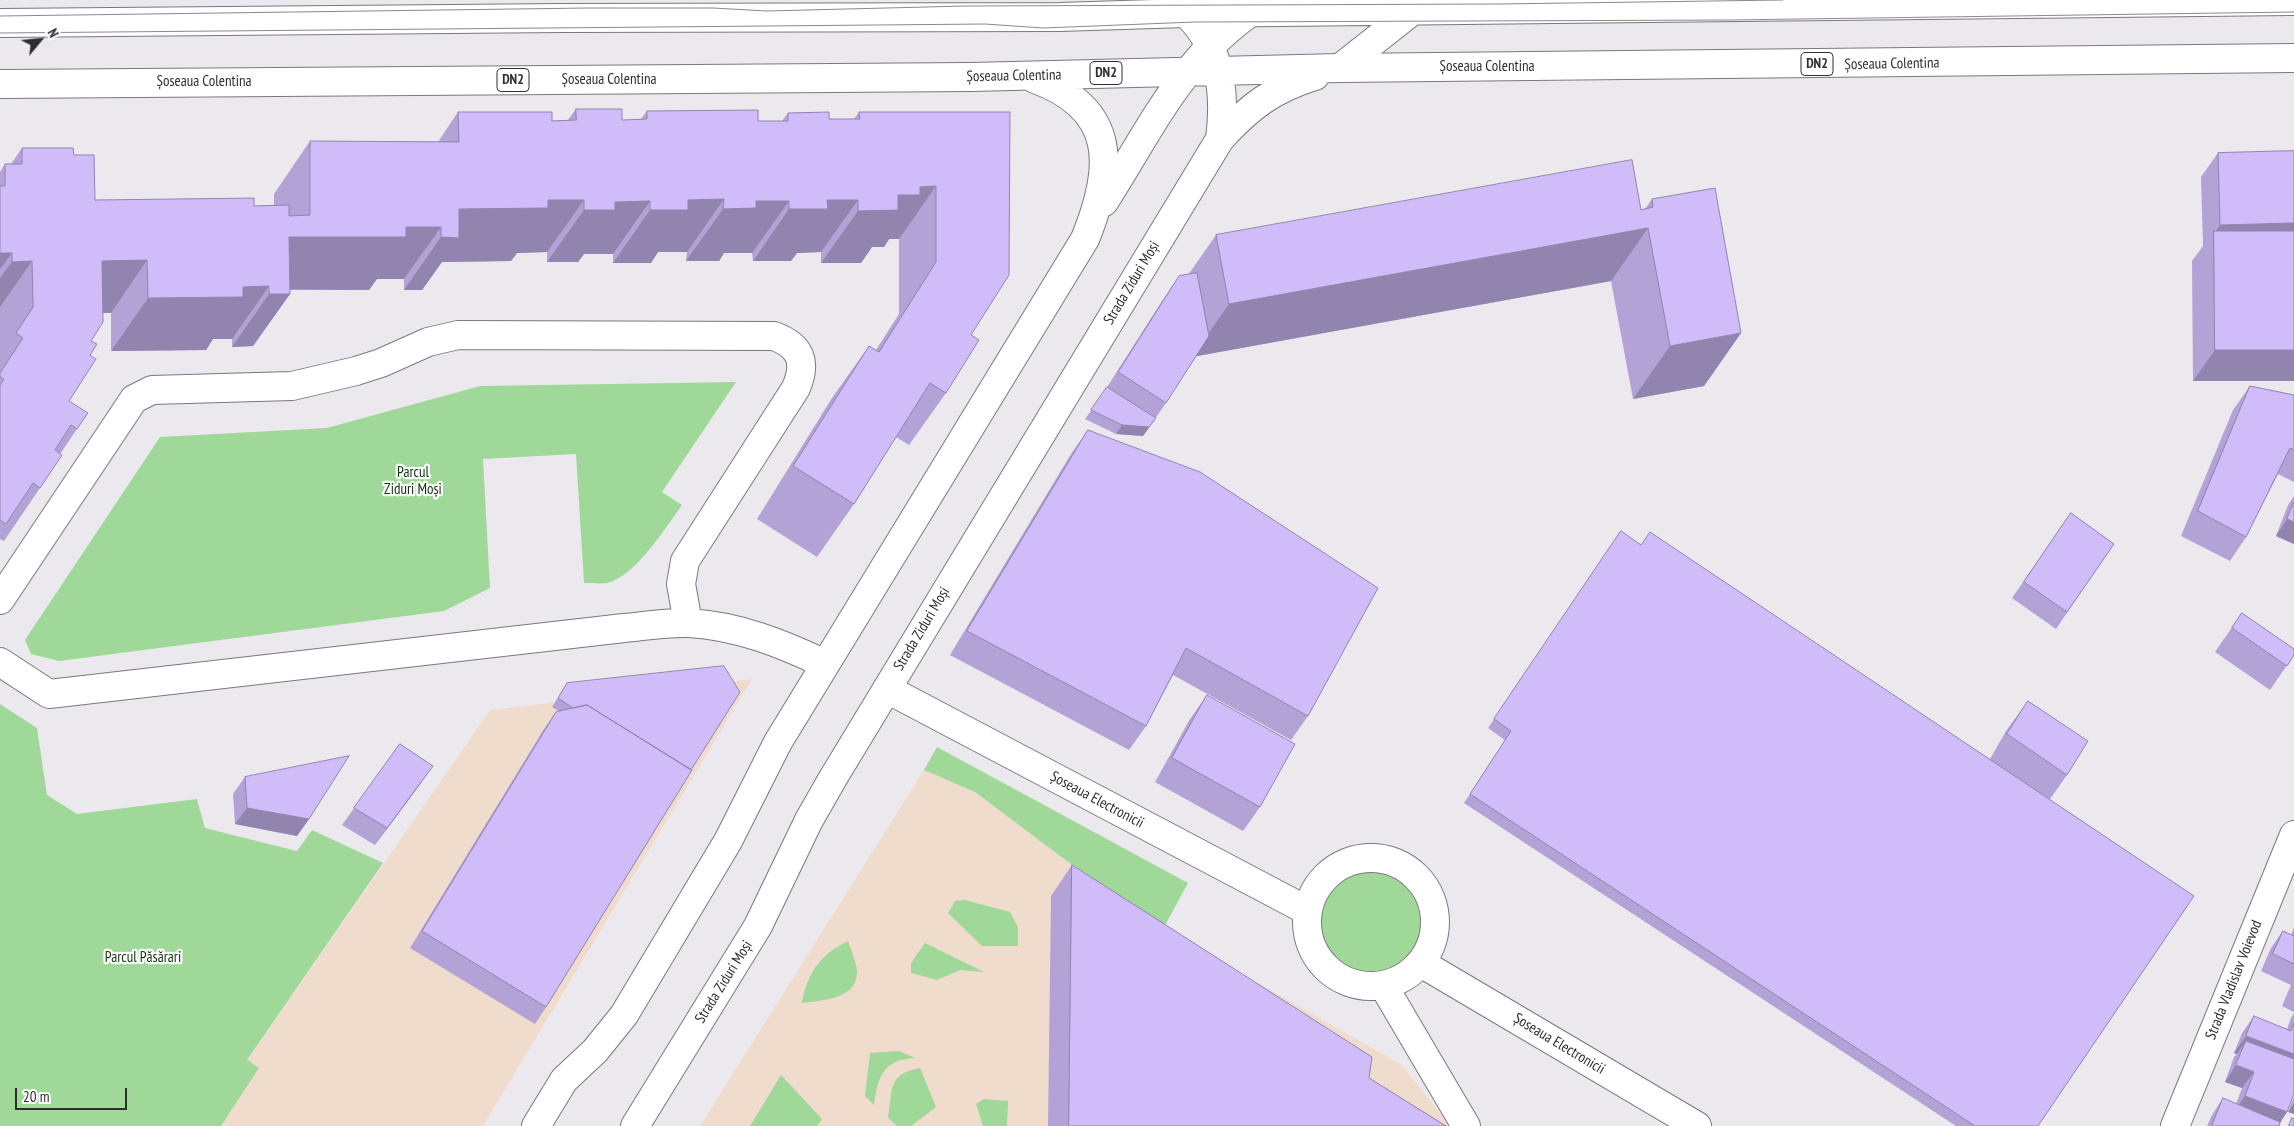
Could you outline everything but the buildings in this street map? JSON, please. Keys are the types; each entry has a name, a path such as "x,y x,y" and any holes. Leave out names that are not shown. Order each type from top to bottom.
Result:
{"main road":[{"path":"0,23 592,18 1059,17 1176,7 1259,7 1411,12 2294,1"},
{"path":"1176,7 1195,22 1210,45 1219,71 1224,98 1220,139"},
{"path":"536,1126 564,1080 596,1051 624,1015 728,841 764,766 1074,261 1095,215 1155,117 1186,72 1210,45 1259,7"},
{"path":"1340,68 1411,12"},
{"name":"Șoseaua Colentina","path":"0,84 1027,75 1340,68 2294,58"},
{"name":"Șoseaua Colentina","path":"1220,139 1239,117 1276,90 1340,68"},
{"path":"1027,75 1052,84 1072,95 1085,108 1094,121 1104,157 1104,181 1095,215"},
{"name":"Strada Ziduri Moși","path":"635,1126 758,926 820,799 1220,139"},
{"path":"0,600 134,398 152,390 292,386 356,371 381,363 428,342 458,335 774,336 788,341 796,350 802,361 802,374 796,388 685,561 681,584 688,623"},
{"path":"0,662 50,694 624,628 688,623 748,632 825,664"},
{"name":"Șoseaua Electronicii","path":"886,689 1308,912"},
{"name":"Strada Vladislav Voievod","path":"2175,1126 2294,835"},
{"path":"1358,858 1379,858 1399,864 1417,876 1428,893 1434,913 1434,934 1421,963 1401,979 1383,985 1358,985 1343,980 1327,969 1314,951 1306,924 1312,897 1319,883 1339,866 1358,858"},
{"name":"Șoseaua Electronicii","path":"1421,963 1697,1126"},
{"path":"1383,985 1466,1126"}],"shaded area":[{"path":"752,679 483,1126 221,1126 259,1068 247,1061 490,710"},
{"path":"924,770 975,792 1060,856 1163,929 1402,1065 1450,1126 700,1126"}],"green space":[{"name":"Parcul Ziduri Moși","path":"736,382 662,492 682,505 639,561 618,579 607,583 584,583 576,454 483,459 490,588 444,611 59,661 31,654 25,640 160,437 327,428 480,386"},
{"name":"Parcul Păsărari","path":"0,704 37,728 47,795 77,814 197,799 205,828 297,851 312,830 383,863 247,1060 259,1068 221,1126 0,1126"},
{"path":"937,747 1188,883 1163,929 1060,856 975,792 924,770"},
{"path":"1371,858 1395,863 1416,877 1430,898 1435,922 1430,946 1416,967 1395,981 1371,986 1347,981 1326,967 1312,946 1307,922 1312,898 1326,877 1347,863"},
{"path":"965,900 1010,912 1018,927 1018,946 982,946 948,913 955,901"},
{"path":"848,941 855,959 857,971 856,981 852,988 837,997 802,1003 808,982 817,966 830,952"},
{"path":"925,943 984,972 960,970 937,980 911,973 911,963"},
{"path":"899,1051 915,1058 896,1062 884,1071 880,1078 874,1105 865,1096 870,1053"},
{"path":"920,1068 936,1107 911,1126 897,1126 888,1118 894,1084 902,1074"},
{"path":"781,1075 822,1119 817,1126 750,1126"},
{"path":"984,1099 1008,1101 1007,1126 983,1126 976,1104"}],"tram line":[{"path":"0,16 588,8 713,8 767,11 965,6 1498,4 1783,0"},
{"path":"0,33 985,24 1043,28 1195,22 1730,20 2294,12"}]}
